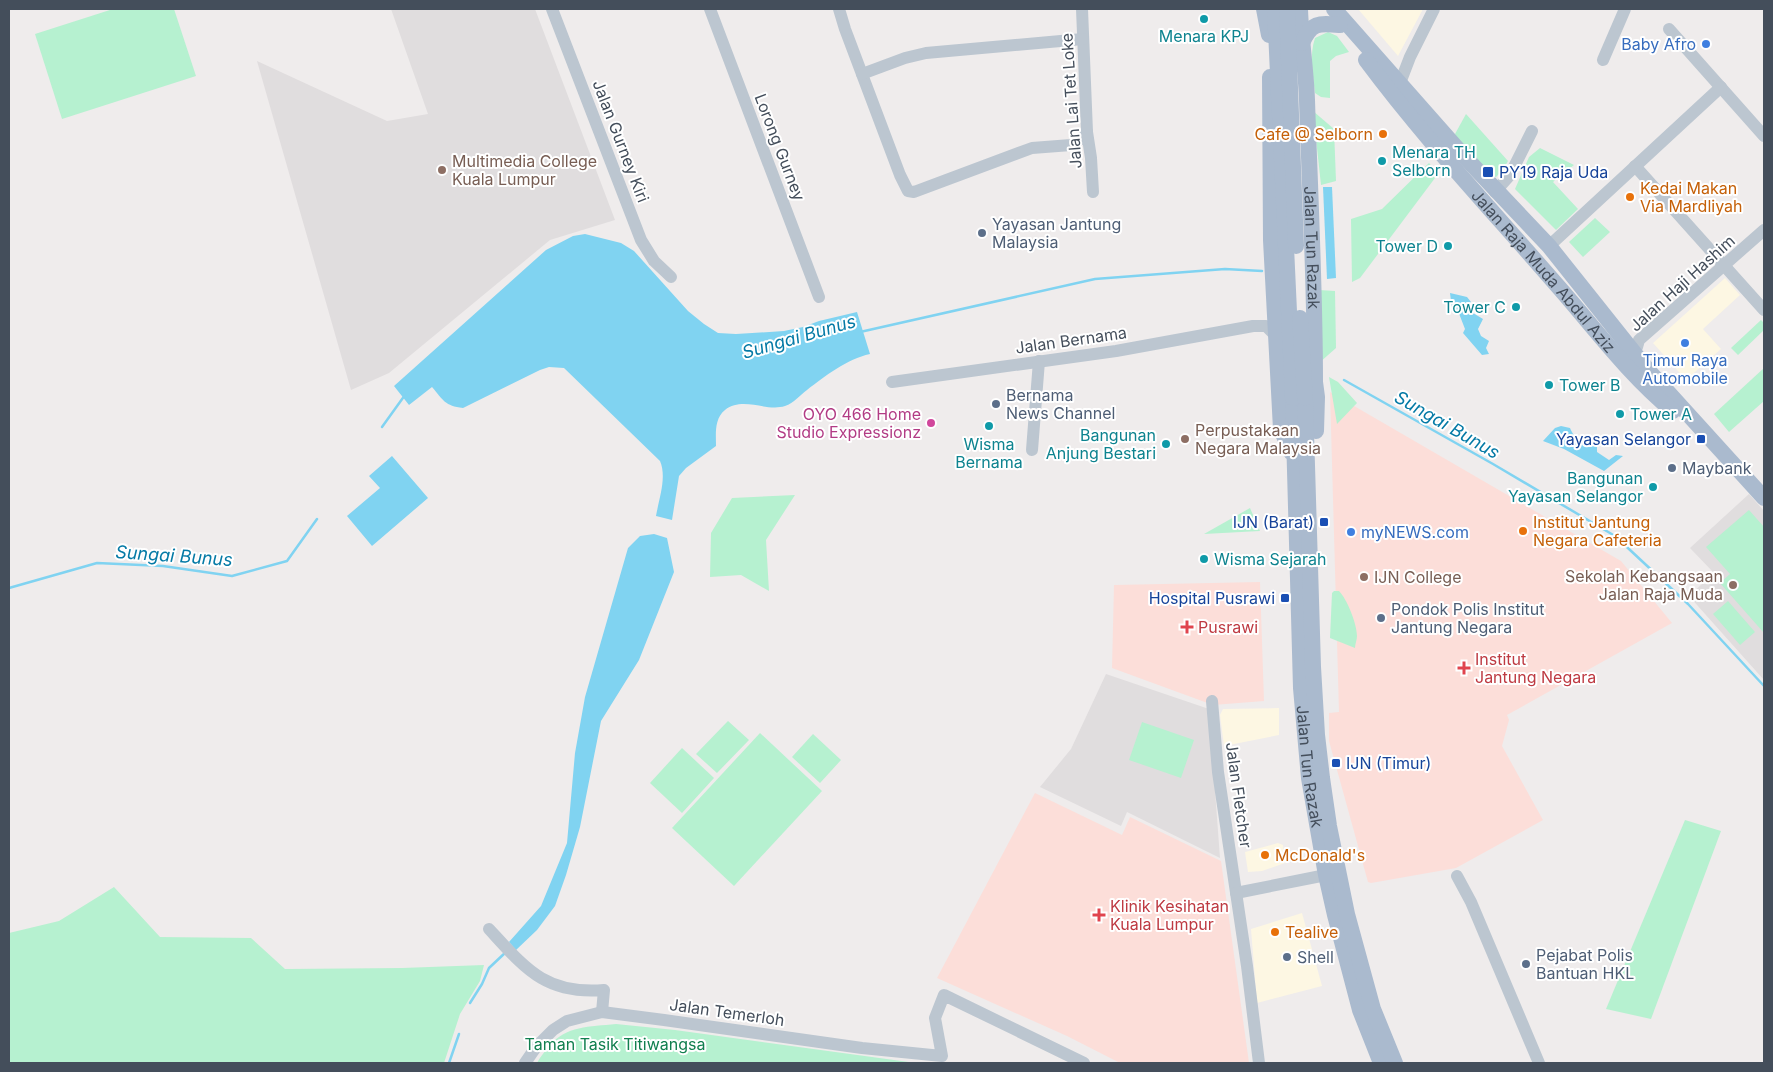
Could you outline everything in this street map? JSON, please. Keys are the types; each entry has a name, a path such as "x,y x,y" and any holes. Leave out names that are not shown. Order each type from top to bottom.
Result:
{"main road":[{"path":"1264,9 1270,35"},
{"name":"Jalan Tun Razak","path":"1269,9 1271,240 1281,429 1294,459"},
{"name":"Jalan Tun Razak","path":"1275,9 1299,398 1308,483 1314,704 1328,816 1344,897 1367,987 1395,1063"},
{"name":"Jalan Tun Razak","path":"1287,9 1298,301 1299,398 1294,459 1301,678 1305,737 1310,786 1326,875 1352,984 1369,1035 1381,1063"},
{"name":"Jalan Tun Razak","path":"1300,9 1307,98 1317,397 1316,472 1308,483"},
{"name":"Jalan Raja Muda Abdul Aziz","path":"1324,9 1395,88 1548,246 1627,350 1656,397 1690,424 1701,427 1764,498"},
{"name":"Jalan Raja Muda Abdul Aziz","path":"1334,9 1385,67 1395,88 1460,176 1556,284 1627,350"},
{"path":"1302,43 1309,29 1316,25 1340,25"},
{"path":"1271,108 1281,94 1289,92 1297,95 1302,101 1307,116"}],"street":[{"name":"Jalan Gurney Kiri","path":"552,9 642,240 654,261 671,277"},
{"name":"Lorong Gurney","path":"710,9 819,297"},
{"path":"839,9 900,175 908,190 914,192 964,175 1032,148 1071,146 1087,132"},
{"name":"Jalan Lai Tet Loke","path":"1082,9 1087,132 1093,192"},
{"path":"1395,88 1434,9"},
{"path":"1603,60 1625,9"},
{"path":"1670,29 1764,136"},
{"path":"862,74 905,58 926,53 1083,39"},
{"path":"1385,67 1397,65 1410,56"},
{"path":"1548,246 1720,87"},
{"path":"1495,192 1510,175 1532,132"},
{"path":"1635,166 1764,310"},
{"name":"Jalan Haji Hashim","path":"1627,350 1764,230"},
{"name":"Jalan Bernama","path":"892,382 1116,351 1253,326 1261,323 1276,312"},
{"path":"1253,326 1266,326 1277,337"},
{"path":"1032,444 1039,361"},
{"name":"Jalan Fletcher","path":"1212,701 1218,772 1259,1063"},
{"path":"1236,893 1326,875"},
{"path":"1457,876 1471,902 1539,1063"},
{"path":"489,929 532,974 556,986 590,991 604,990 602,1012"},
{"name":"Jalan Temerloh","path":"525,1063 536,1046 553,1030 567,1021 602,1012 862,1048 942,1056 935,1018 944,995 1084,1063"}],"shaded area":[{"name":"Multimedia College Kuala Lumpur","path":"391,9 535,9 615,220 550,240 389,373 351,390 257,61 387,121 428,114"},
{"path":"1358,9 1423,9 1398,56"},
{"path":"1725,278 1740,295 1703,329 1721,349 1686,380 1653,343"},
{"name":"Institut Jantung Negara","path":"1330,392 1621,561 1672,623 1507,715 1509,720 1502,746 1543,820 1456,868 1371,883 1368,882 1329,741 1329,713 1339,712"},
{"name":"Sekolah Kebangsaan Jalan Raja Muda","path":"1749,494 1764,511 1764,680 1689,596 1714,573 1690,548"},
{"name":"Pusrawi","path":"1260,582 1264,701 1213,705 1112,668 1114,585"},
{"path":"1106,674 1209,709 1220,858 1127,812 1121,826 1040,787 1071,749"},
{"path":"1279,708 1279,735 1224,746 1220,715 1223,709"},
{"name":"Klinik Kesihatan Kuala Lumpur","path":"1035,793 1122,835 1130,817 1221,861 1249,1063 1120,1063 1067,1036 937,978"},
{"name":"McDonald's","path":"1278,843 1283,845 1285,863 1262,871 1248,872 1245,852"},
{"path":"1302,913 1322,986 1257,1003 1251,929"}],"green space":[{"path":"113,9 174,9 196,76 62,119 35,34"},
{"path":"1328,32 1337,36 1349,52 1336,56 1330,61 1330,98 1321,97 1315,93 1312,65 1315,38"},
{"path":"1313,111 1334,129 1336,181 1321,185"},
{"path":"1466,114 1508,161 1496,177 1489,176 1458,142 1455,134"},
{"path":"1540,148 1574,165 1553,182 1578,209 1556,230 1515,189 1529,157"},
{"path":"1429,163 1438,174 1360,278 1352,282 1351,219 1382,209"},
{"path":"1595,218 1610,232 1583,257 1569,242"},
{"path":"1319,290 1335,291 1336,348 1319,363"},
{"path":"1761,320 1764,323 1764,330 1738,355 1731,348"},
{"path":"1764,368 1764,401 1729,432 1714,414"},
{"path":"1329,377 1338,382 1357,403 1337,424"},
{"path":"795,495 766,540 769,591 741,575 710,577 711,533 732,498"},
{"path":"1250,508 1260,531 1204,534"},
{"path":"1749,510 1764,527 1764,633 1720,583 1730,574 1706,547"},
{"path":"1339,591 1351,612 1357,631 1355,648 1330,638 1332,593"},
{"path":"1728,601 1755,632 1740,645 1713,614"},
{"path":"728,721 749,740 717,773 696,754"},
{"path":"1142,722 1194,740 1181,778 1129,760"},
{"path":"760,733 822,791 734,886 672,828"},
{"path":"813,734 841,760 820,783 792,757"},
{"path":"682,748 714,778 682,813 650,783"},
{"path":"1685,820 1721,831 1651,1019 1606,1009"},
{"path":"114,887 160,937 251,938 285,969 484,965 480,981 460,1014 444,1063 9,1063 9,933 59,921"},
{"name":"Taman Tasik Titiwangsa","path":"616,1024 675,1030 916,1063 537,1063 555,1040 571,1031 579,1028"}],"water":[{"path":"1323,187 1332,187 1336,278 1327,279"},
{"path":"585,234 621,243 634,251 688,311 718,333 736,334 784,331 857,312 870,354 861,356 837,369 788,405 770,407 739,404 725,410 717,422 716,446 686,468 679,476 672,520 656,516 663,481 660,461 564,368 549,367 540,370 463,408 448,404 432,387 409,405 394,386 546,250 573,236"},
{"path":"1450,293 1467,297 1471,302 1466,306 1468,310 1483,319 1478,329 1481,336 1489,341 1486,348 1489,354 1482,355 1463,333 1465,329 1458,311 1455,312 1452,309"},
{"path":"1561,426 1570,428 1575,436 1581,440 1597,443 1597,452 1609,460 1616,455 1623,456 1604,471 1564,449 1543,441 1555,428"},
{"path":"392,456 428,498 372,546 347,516 380,488 369,476"},
{"path":"654,534 667,538 674,572 639,660 601,721 580,827 555,906 537,930 516,950 509,942 541,906 567,843 575,753 585,697 628,548 640,536"}],"waterway":[{"name":"Sungai Bunus","path":"860,332 1095,279 1225,269 1262,271"},
{"name":"Sungai Bunus","path":"1344,380 1493,464 1615,536 1688,604 1764,686"},
{"name":"Sungai Bunus","path":"382,427 405,395"},
{"name":"Sungai Bunus","path":"9,588 97,563 163,566 232,576 287,561 317,519"},
{"path":"470,1003 489,968 506,952"},
{"path":"449,1063 459,1034"}],"place":[{"name":"Menara KPJ","path":"1204,19"},
{"name":"Baby Afro","path":"1706,44"},
{"name":"Cafe @ Selborn","path":"1383,134"},
{"name":"Menara TH Selborn","path":"1382,161"},
{"name":"Multimedia College Kuala Lumpur","path":"442,170"},
{"name":"PY19 Raja Uda","path":"1488,172"},
{"name":"Kedai Makan Via Mardliyah","path":"1630,197"},
{"name":"Yayasan Jantung Malaysia","path":"982,233"},
{"name":"Tower D","path":"1448,246"},
{"name":"Tower C","path":"1516,307"},
{"name":"Timur Raya Automobile","path":"1685,343"},
{"name":"Tower B","path":"1549,385"},
{"name":"Bernama News Channel","path":"996,404"},
{"name":"Tower A","path":"1620,414"},
{"name":"OYO 466 Home Studio Expressionz","path":"931,423"},
{"name":"Wisma Bernama","path":"989,426"},
{"name":"Perpustakaan Negara Malaysia","path":"1185,439"},
{"name":"Yayasan Selangor","path":"1701,439"},
{"name":"Bangunan Anjung Bestari","path":"1166,444"},
{"name":"Maybank","path":"1672,468"},
{"name":"Bangunan Yayasan Selangor","path":"1653,487"},
{"name":"IJN (Barat)","path":"1324,522"},
{"name":"Institut Jantung Negara Cafeteria","path":"1523,531"},
{"name":"myNEWS.com","path":"1351,532"},
{"name":"Wisma Sejarah","path":"1204,559"},
{"name":"IJN College","path":"1364,577"},
{"name":"Sekolah Kebangsaan Jalan Raja Muda","path":"1733,585"},
{"name":"Hospital Pusrawi","path":"1285,598"},
{"name":"Pondok Polis Institut Jantung Negara","path":"1381,618"},
{"name":"Pusrawi","path":"1187,627"},
{"name":"Institut Jantung Negara","path":"1464,668"},
{"name":"IJN (Timur)","path":"1336,763"},
{"name":"McDonald's","path":"1265,855"},
{"name":"Klinik Kesihatan Kuala Lumpur","path":"1099,915"},
{"name":"Tealive","path":"1275,932"},
{"name":"Shell","path":"1287,957"},
{"name":"Pejabat Polis Bantuan HKL","path":"1526,964"}]}
